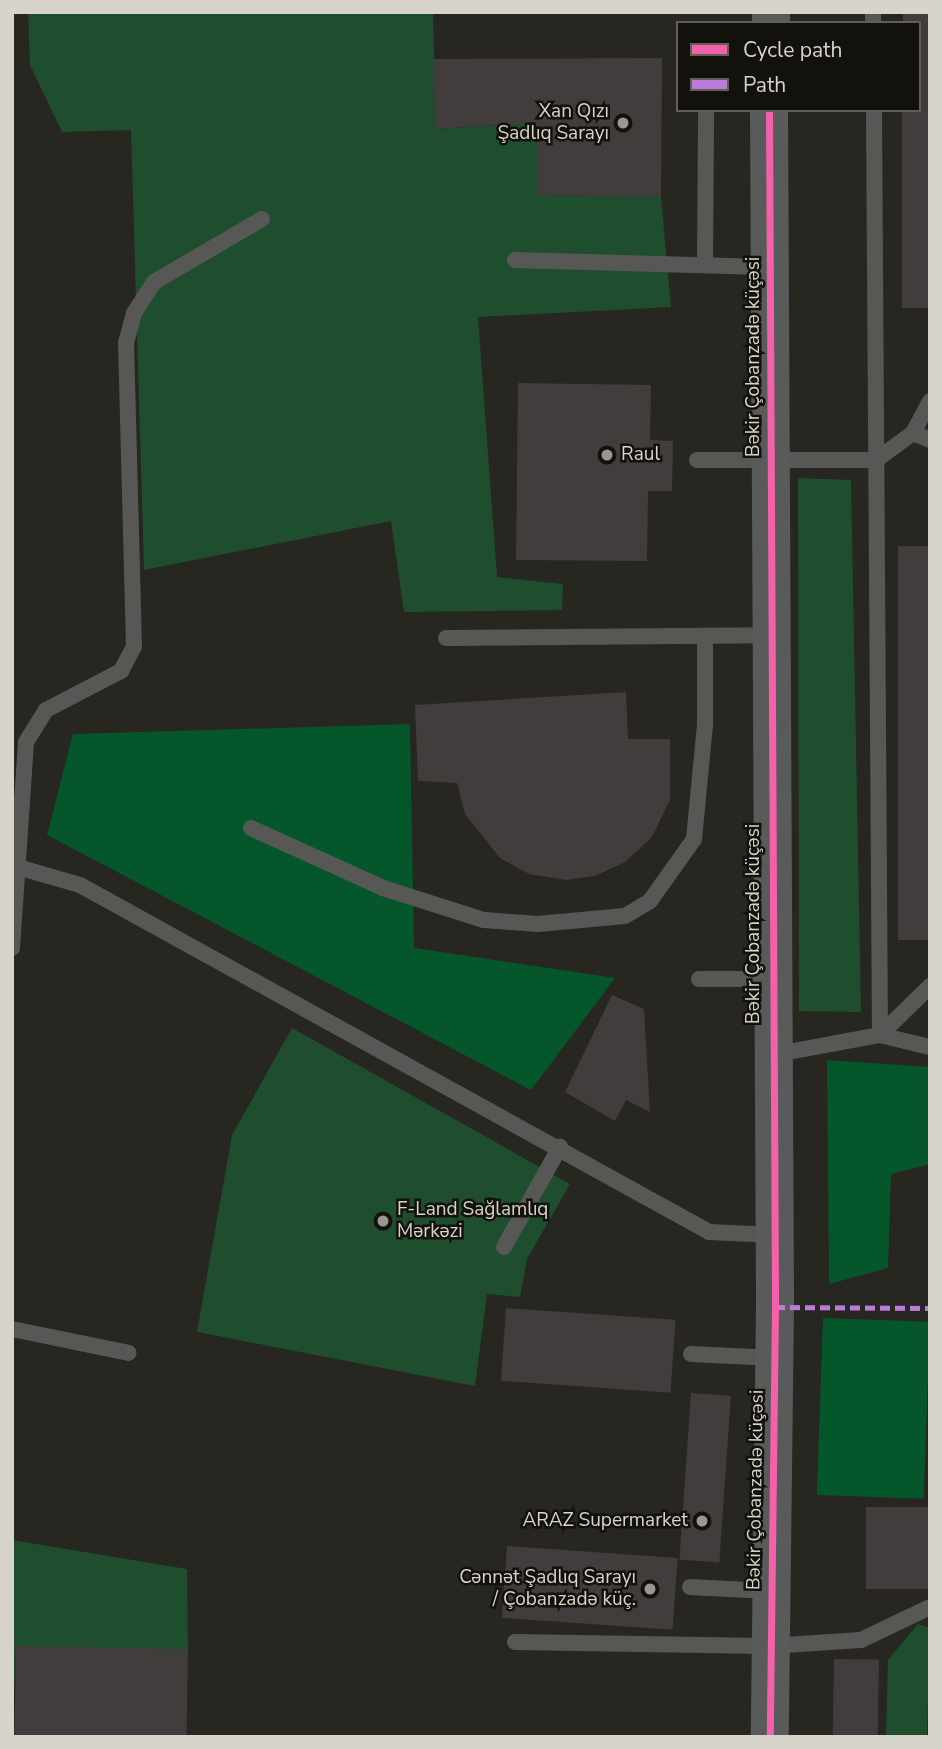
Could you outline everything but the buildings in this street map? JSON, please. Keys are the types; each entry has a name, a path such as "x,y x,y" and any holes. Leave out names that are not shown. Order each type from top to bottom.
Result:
{"street":[{"name":"Bəkir Çobanzadə küçəsi","path":"769,112 770,1055 774,1358 769,1591 770,1737"}],"lane":[{"path":"705,265 706,112"},
{"path":"874,112 880,1035"},
{"path":"12,948 21,868 26,742 46,710 121,671 134,647 126,343 134,313 154,282 262,219"},
{"path":"514,260 769,267"},
{"path":"697,460 876,460 913,433 930,401"},
{"path":"913,433 930,440"},
{"path":"446,638 770,635"},
{"path":"251,828 383,888 484,920 538,923 625,916 650,901 694,839 705,724 705,636"},
{"path":"21,868 80,885 560,1147 709,1232 773,1235"},
{"path":"699,979 770,979"},
{"path":"880,1035 930,985"},
{"path":"770,1055 880,1035 930,1047"},
{"path":"504,1247 560,1147"},
{"path":"12,1329 129,1353"},
{"path":"691,1354 774,1358"},
{"path":"690,1587 769,1591"},
{"path":"515,1642 769,1646 861,1640 930,1606"}],"green space":[{"path":"28,12 433,12 436,129 537,123 537,195 661,197 671,307 478,317 497,577 563,584 562,610 404,612 391,521 144,570 131,130 62,132 30,65"},
{"path":"798,478 851,480 861,1012 799,1011"},
{"path":"410,724 414,948 615,978 531,1090 47,835 73,734"},
{"name":"F-Land Sağlamlıq Mərkəzi","path":"292,1028 570,1184 527,1259 520,1297 487,1294 475,1386 197,1332 232,1135"},
{"path":"827,1060 930,1067 930,1164 891,1174 888,1268 829,1284"},
{"path":"823,1318 930,1322 924,1499 817,1495"},
{"path":"12,1540 187,1569 188,1650 16,1646 12,1737"},
{"path":"918,1624 930,1628 927,1737 886,1737 888,1660"}],"marked path":[{"path":"775,1307 930,1308"}],"cycle path":[{"path":"769,112 775,1307 770,1737"}],"place":[{"name":"Xan Qızı Şadlıq Sarayı","path":"623,123"},
{"name":"Raul","path":"607,455"},
{"name":"F-Land Sağlamlıq Mərkəzi","path":"383,1221"},
{"name":"ARAZ Supermarket","path":"702,1521"},
{"name":"Cənnət Şadlıq Sarayı / Çobanzadə küç.","path":"650,1589"}]}
